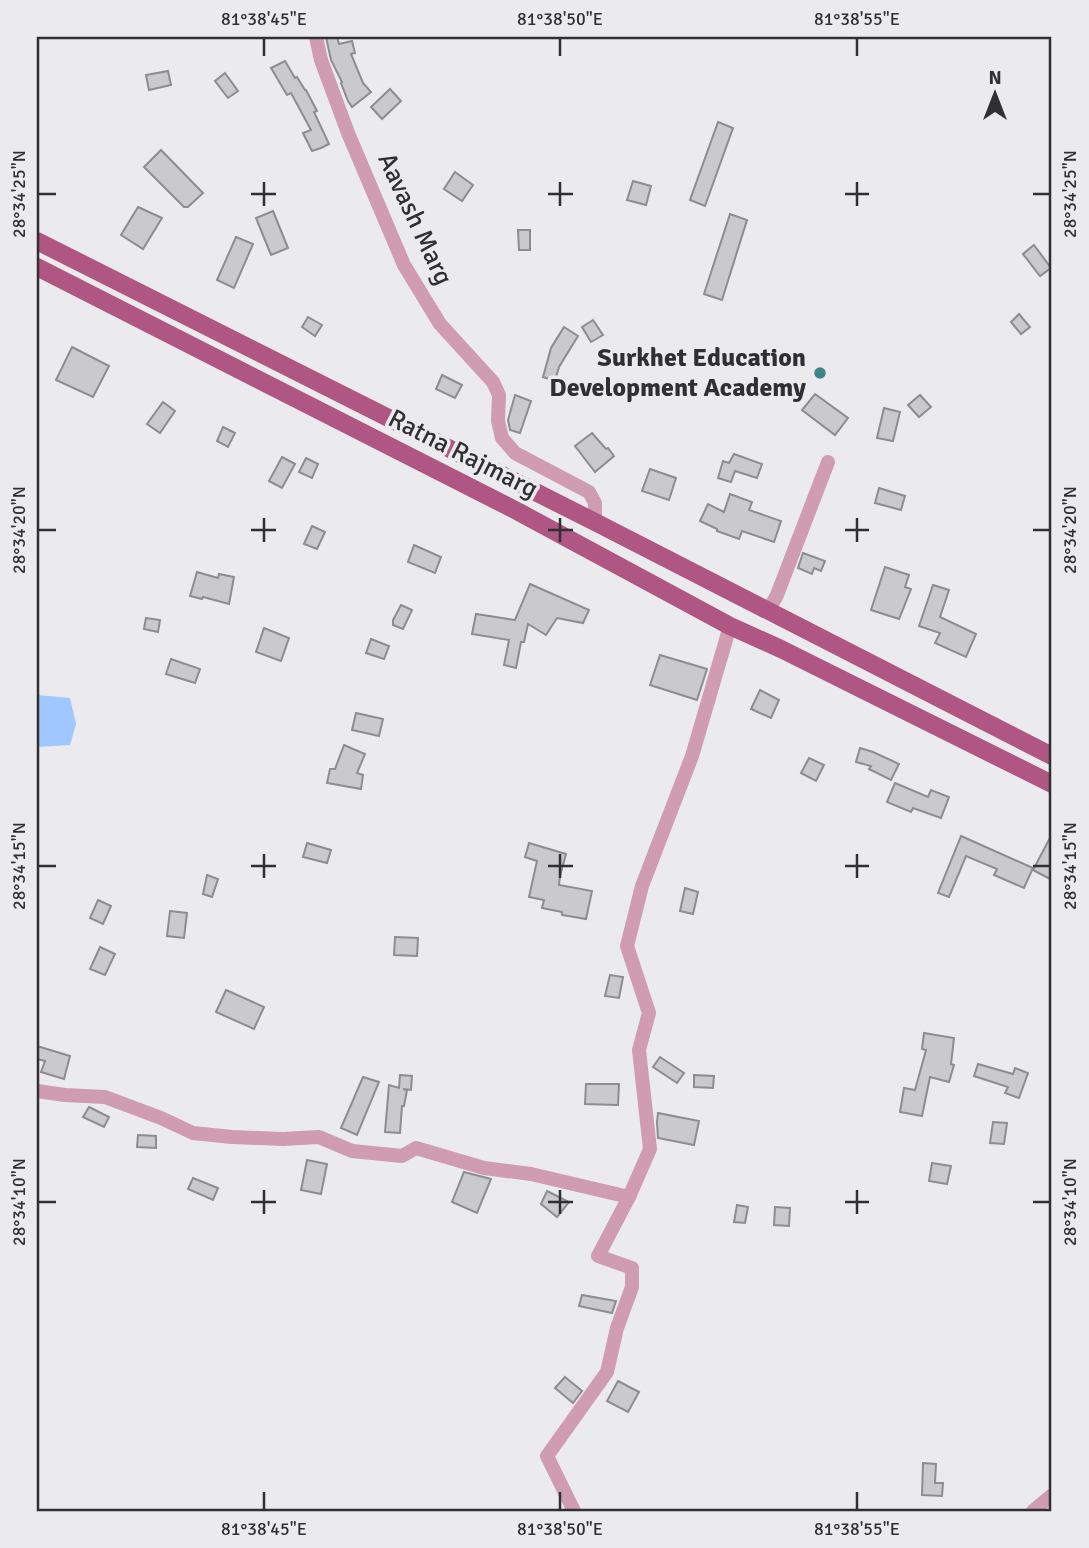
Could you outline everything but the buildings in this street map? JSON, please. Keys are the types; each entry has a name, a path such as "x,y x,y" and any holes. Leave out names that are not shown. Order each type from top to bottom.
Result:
{"main road":[{"name":"Ratna Rajmarg","path":"37,241 1052,756"},
{"name":"Ratna Rajmarg","path":"37,267 517,511 730,626 1052,784"}],"street":[{"name":"Aavash Marg","path":"317,37 321,60 348,133 404,265 440,324 493,382 499,395 498,421 502,438 515,453 589,492 595,503 595,522"},
{"path":"768,611 828,462"},
{"path":"574,1511 547,1456 607,1372 617,1328 632,1287 632,1268 598,1256 650,1149 639,1050 649,1013 627,946 642,886 692,756 730,626"},
{"path":"37,1091 104,1097 193,1133 283,1139 319,1137 352,1151 402,1156 416,1148 484,1168 531,1174 629,1197"},
{"path":"1033,1511 1052,1495"}],"water":[{"path":"37,695 70,698 76,724 70,745 37,747"}],"place":[{"name":"Surkhet Education Development Academy","path":"820,373"}]}
